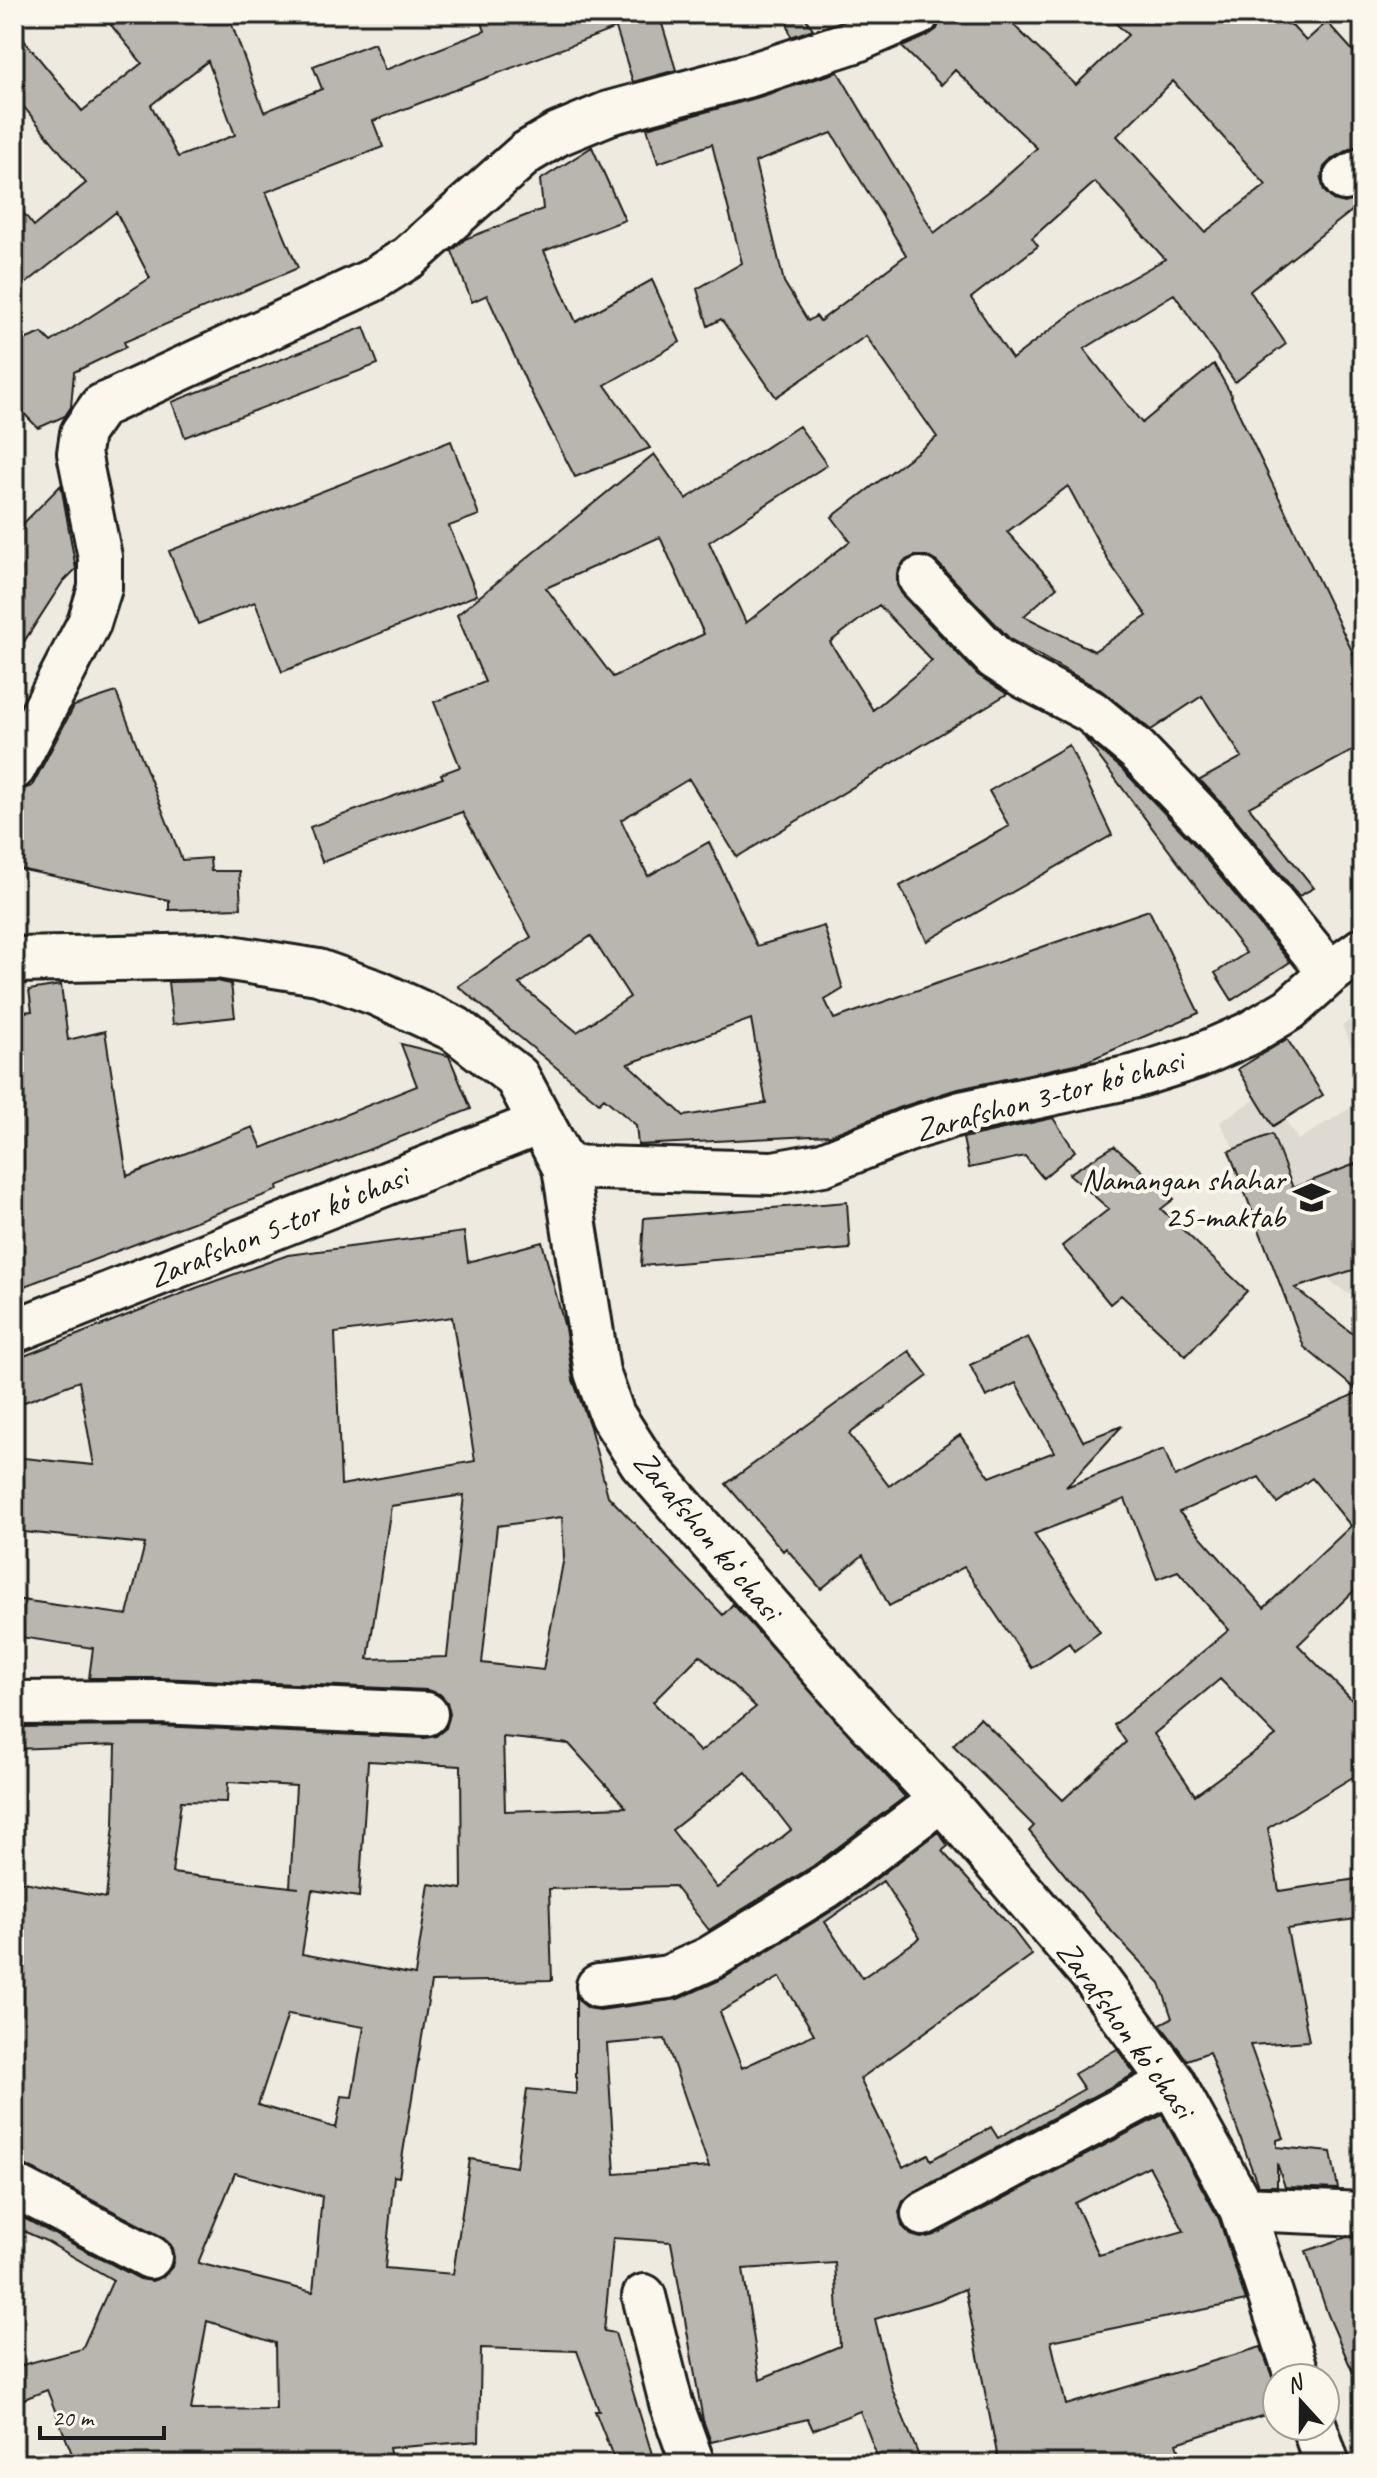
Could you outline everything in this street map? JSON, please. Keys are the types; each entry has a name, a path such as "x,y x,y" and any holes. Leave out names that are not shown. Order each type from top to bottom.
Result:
{"street":[{"path":"14,768 89,623 100,588 100,557 79,453 82,433 101,406 371,281 409,257 526,153 558,134 609,113 750,75 855,41 918,14"},
{"path":"920,579 995,658 1090,711 1137,750 1211,827 1330,973"},
{"name":"Zarafshon 3-tor koʻchasi","path":"565,1167 773,1173 823,1164 905,1131 961,1113 1136,1076 1196,1057 1248,1034 1290,1009 1330,973 1363,949"},
{"name":"Zarafshon koʻchasi","path":"14,960 218,956 318,972 377,993 455,1029 517,1077 565,1167 597,1372 612,1415 642,1462 854,1705 942,1799 1094,1976 1172,2082 1242,2209 1293,2362"},
{"name":"Zarafshon 5-tor koʻchasi","path":"14,1331 542,1122"},
{"path":"14,1703 159,1702 426,1714"},
{"path":"598,1986 668,1977 710,1958 827,1886 942,1799"},
{"path":"923,2214 1172,2082"},
{"path":"14,2186 150,2257"},
{"path":"1242,2209 1363,2214"},
{"path":"644,2296 671,2403 693,2464"},
{"path":"1319,2442 1327,2464"}],"shaded area":[{"path":"1363,1009 1363,1071 1342,1026"},
{"name":"Namangan shahar 25-maktab","path":"1268,1091 1298,1140 1363,1100 1363,1303 1290,1255 1220,1122"}],"building":[{"path":"102,14 228,14 264,112 322,89 313,66 374,43 385,70 485,31 479,14 659,14 676,70 633,82 616,28 373,121 383,147 266,192 298,268 124,342 126,347 74,372 71,407 65,416 38,428 14,403 14,344 42,333 51,342 150,278 116,212 14,293 14,201 34,226 86,183 14,95 14,28 82,111 142,63","holes":["208,61 235,135 178,157 151,105"]},
{"path":"785,14 803,14 813,29 791,37"},
{"path":"942,14 1002,14 1076,85 1128,35 1106,14 1281,14 1306,41 1327,22 1363,62 1363,145 1333,158 1324,167 1321,179 1324,191 1333,200 1345,203 1363,196 1363,202 1250,291 1286,344 1235,382 1174,294 1084,349 1142,423 1214,364 1363,674 1363,745 1249,807 1314,888 1299,896 1200,780 1242,757 1202,696 1151,730 1101,690 1010,639 937,562 926,556 915,556 904,561 897,573 897,585 903,596 978,675 1007,694 737,857 689,779 621,820 648,876 709,842 757,946 824,926 843,989 825,1000 834,1019 1149,910 1199,1013 1085,1062 954,1090 831,1135 638,1145 636,1125 604,1098 599,1103 458,986 531,937 462,812 322,862 310,827 443,778 441,774 460,767 434,702 485,682 457,615 654,454 686,499 799,426 827,465 709,542 746,623 850,541 832,517 937,437 866,336 776,397 721,319 708,326 697,289 742,263 712,144 658,163 647,128 838,72 934,233 1037,148 955,70 941,85 902,47 937,29","holes":["1173,81 1266,185 1205,232 1117,136","832,133 906,255 820,321 816,316 808,321 784,282 755,162","1095,182 1165,259 1080,307 1012,359 971,298 1038,246 1032,238","1068,486 1109,562 1147,616 1094,651 1024,616 1057,587 1007,532","660,537 704,634 613,677 546,588","879,605 932,661 873,710 830,642","591,936 630,997 577,1032 519,984","751,1019 766,1103 684,1116 628,1064"]},
{"path":"592,147 625,220 544,251 576,322 652,280 680,342 605,385 650,448 575,477 528,386 487,295 472,302 452,251 465,239 543,209 540,180"},
{"path":"364,327 378,364 185,437 172,402"},
{"path":"451,441 479,515 449,526 477,595 282,672 255,602 198,624 169,551"},
{"path":"61,485 76,569 62,583 14,657 14,533"},
{"path":"116,692 182,860 210,858 211,871 239,871 241,908 169,910 169,900 14,868 14,799 18,791 32,786 74,706"},
{"path":"1084,737 1121,768 1193,843 1290,962 1232,1000 1215,973 1246,953"},
{"path":"1069,745 1112,835 927,941 900,886 1009,826 989,791"},
{"path":"216,981 231,984 235,1017 173,1024 168,982"},
{"path":"61,985 68,1040 105,1031 127,1176 253,1127 262,1148 417,1086 401,1044 449,1056 471,1109 277,1186 278,1190 14,1290 14,1013 32,1011 29,990"},
{"path":"1287,1039 1323,1095 1273,1126 1238,1069"},
{"path":"1053,1118 1075,1151 1043,1178 1025,1156 969,1168 963,1138"},
{"path":"1272,1134 1293,1188 1363,1161 1363,1202 1354,1206 1363,1234 1363,1267 1295,1288 1363,1342 1363,1582 1298,1645 1353,1701 1363,1702 1363,1771 1268,1828 1279,1891 1363,1878 1363,1918 1287,1929 1309,2041 1250,2045 1284,2138 1277,2140 1277,2147 1331,2152 1338,2189 1285,2187 1277,2163 1277,2186 1258,2186 1209,2052 1187,2060 1160,2024 1172,2018 1160,1983 1113,1933 1029,1831 1034,1826 953,1745 980,1718 1063,1800 1126,1742 1114,1725 1229,1630 1178,1571 1157,1579 1125,1499 1034,1534 1100,1632 1074,1651 1069,1643 1032,1668 964,1567 889,1606 863,1555 821,1589 786,1548 783,1551 726,1484 909,1351 928,1376 849,1434 889,1486 960,1435 990,1477 1054,1452 1016,1383 986,1397 970,1365 1028,1337 1083,1441 1122,1426 1066,1487 1164,1449 1175,1477 1359,1392 1304,1347 1229,1151","holes":["1259,1477 1277,1503 1312,1478 1351,1526 1264,1608 1179,1512","1220,1679 1276,1736 1195,1795 1154,1734"]},
{"path":"1114,1146 1174,1199 1161,1209 1247,1291 1186,1356 1121,1295 1110,1304 1062,1246 1109,1209 1069,1174"},
{"path":"847,1202 850,1249 641,1266 644,1218"},
{"path":"464,1232 468,1262 542,1242 565,1328 573,1380 590,1427 608,1496 723,1615 733,1604 905,1797 813,1866 709,1930 674,1886 549,1889 552,1980 431,1982 399,2177 394,2176 385,2268 453,2274 470,2159 516,2167 527,2089 576,2094 576,1993 579,2001 588,2008 600,2010 678,1999 722,1979 840,1906 938,1832 948,1846 942,1851 1032,1955 860,2079 903,2167 928,2154 931,2160 991,2127 998,2138 1084,2089 1074,2074 1117,2049 1135,2074 912,2193 903,2201 899,2212 902,2226 911,2235 921,2238 934,2235 1162,2115 1219,2219 1246,2301 1051,2341 1066,2405 1261,2347 1267,2362 1261,2362 1261,2416 1177,2443 1180,2453 1145,2464 999,2464 965,2289 875,2319 892,2389 922,2464 880,2464 860,2411 813,2430 808,2419 711,2442 703,2420 671,2242 613,2238 604,2331 615,2333 655,2464 616,2464 595,2411 599,2411 577,2351 481,2348 479,2441 389,2448 392,2464 76,2464 47,2390 14,2403 14,2367 82,2349 113,2280 46,2241 14,2227 14,2213 140,2279 152,2281 163,2277 172,2267 174,2257 171,2245 161,2236 14,2162 14,1880 106,1898 114,1825 116,1745 14,1749 14,1727 159,1726 425,1738 436,1736 446,1728 450,1714 447,1702 440,1694 427,1690 160,1678 89,1678 93,1648 14,1636 14,1599 127,1615 145,1544 14,1531 14,1457 94,1465 79,1381 14,1406 14,1360 288,1255","holes":["452,1317 475,1461 341,1485 335,1333","464,1495 447,1657 368,1659 391,1506","562,1517 564,1557 543,1670 482,1663 497,1526","700,1655 756,1707 700,1752 653,1702","503,1737 569,1744 626,1807 505,1811","368,1761 461,1766 462,1889 429,1884 415,1975 302,1954 312,1890 359,1897","746,1772 791,1830 717,1888 672,1830","228,1782 296,1786 290,1887 172,1873 181,1801 227,1802","883,1881 920,1938 862,1978 825,1922","780,1977 814,2034 742,2068 720,2012","288,2014 364,2027 352,2097 342,2096 336,2128 258,2105","665,2039 709,2167 615,2174 607,2044","1149,2166 1184,2231 1099,2255 1075,2203","235,2173 322,2196 313,2292 198,2263","835,2263 840,2346 760,2379 743,2269","207,2321 275,2343 276,2409 191,2410"]},
{"path":"1347,2237 1363,2238 1363,2396 1328,2315 1306,2251"}],"place":[{"name":"Namangan shahar 25-maktab","path":"1311,1197"}]}
